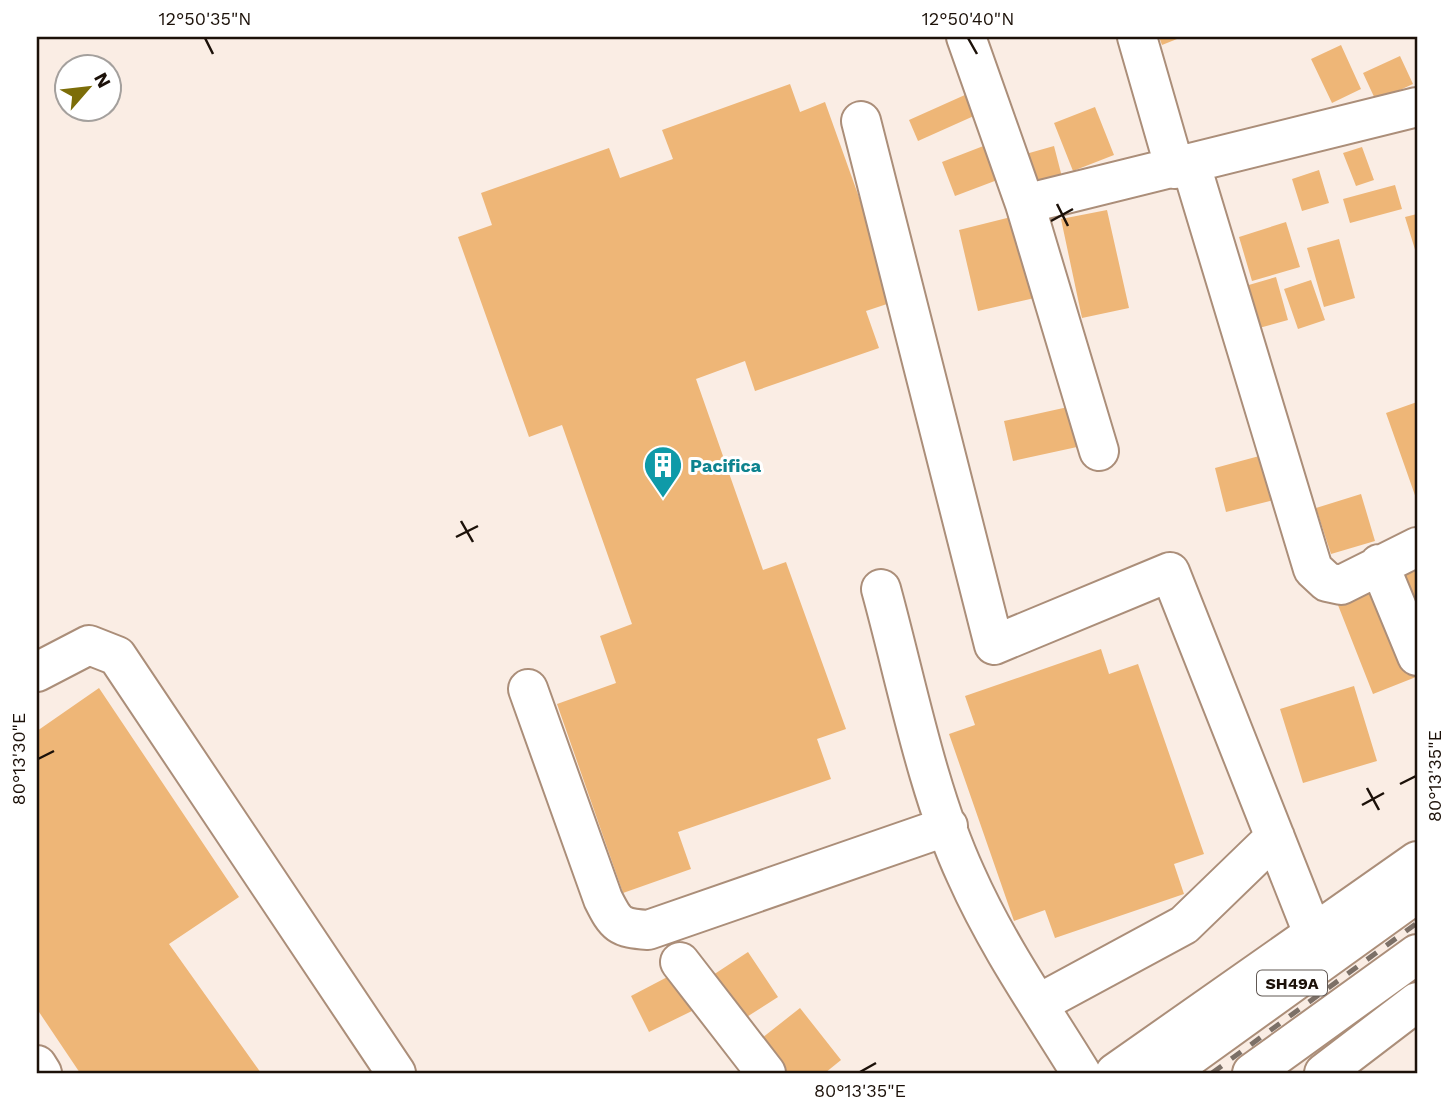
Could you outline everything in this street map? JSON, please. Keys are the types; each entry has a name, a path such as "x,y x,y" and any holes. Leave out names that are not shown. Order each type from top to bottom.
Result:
{"street":[{"path":"966,37 1025,204 1099,451"},
{"path":"1138,37 1183,167 1313,569 1327,582 1341,585 1417,547"},
{"path":"1025,204 1415,116"},
{"path":"861,121 994,645 1170,572 1314,936"},
{"path":"1379,564 1417,656"},
{"path":"881,589 948,826 965,873 993,932 1081,1073"},
{"path":"37,673 89,645 117,656 396,1073"},
{"path":"528,689 603,899 614,921 625,928 648,930 948,826"},
{"path":"1038,1004 1184,925 1275,837"},
{"path":"1115,1073 1314,936 1417,861"},
{"name":"SH49A","path":"1167,1073 1417,893"},
{"name":"SH49A","path":"1252,1073 1417,954"},
{"path":"680,962 766,1073"},
{"path":"1324,1073 1417,1002"},
{"path":"37,1065 42,1073"}],"building":[{"path":"1159,37 1182,37 1162,45"},
{"path":"1341,45 1361,89 1332,103 1311,59"},
{"path":"1400,56 1413,84 1376,101 1363,73"},
{"name":"Pacifica","path":"790,84 800,112 825,102 896,301 866,311 879,348 755,391 745,361 696,379 763,570 786,562 846,729 817,739 831,779 678,832 691,869 623,893 557,704 616,683 600,636 632,624 562,425 529,437 458,237 492,225 481,193 609,148 620,178 673,159 662,130"},
{"path":"976,90 985,111 918,141 909,120"},
{"path":"1095,107 1114,155 1073,171 1054,123"},
{"path":"986,145 1000,179 955,196 942,162"},
{"path":"1054,146 1062,177 1024,188 1015,157"},
{"path":"1362,147 1374,180 1356,186 1343,153"},
{"path":"1319,170 1329,203 1302,211 1292,179"},
{"path":"1395,185 1402,209 1350,223 1343,199"},
{"path":"1107,210 1129,308 1082,318 1061,219"},
{"path":"1417,214 1417,256 1405,217"},
{"path":"1019,215 1039,297 978,311 959,230"},
{"path":"1286,222 1300,267 1252,281 1239,237"},
{"path":"1339,239 1355,298 1324,307 1307,248"},
{"path":"1276,277 1288,320 1248,331 1235,289"},
{"path":"1311,280 1325,320 1298,329 1284,289"},
{"path":"1417,402 1417,501 1386,413"},
{"path":"1068,407 1077,447 1013,461 1004,421"},
{"path":"1263,455 1274,500 1226,512 1215,468"},
{"path":"1361,494 1375,541 1331,554 1316,508"},
{"path":"1417,558 1417,604 1405,609 1389,568"},
{"path":"1376,579 1416,677 1373,694 1334,595"},
{"path":"1101,649 1109,674 1138,664 1204,854 1174,864 1184,894 1055,938 1045,910 1014,921 949,734 975,725 965,696"},
{"path":"1354,686 1377,761 1303,783 1280,709"},
{"path":"99,688 239,897 169,944 261,1073 80,1073 37,1009 37,731"},
{"path":"748,952 778,997 742,1020 713,975"},
{"path":"675,973 694,1010 649,1032 631,996"},
{"path":"800,1008 841,1060 825,1073 781,1073 757,1042"}],"railway":[{"path":"1212,1073 1417,923"}],"place":[{"name":"Pacifica","path":"663,499"}]}
